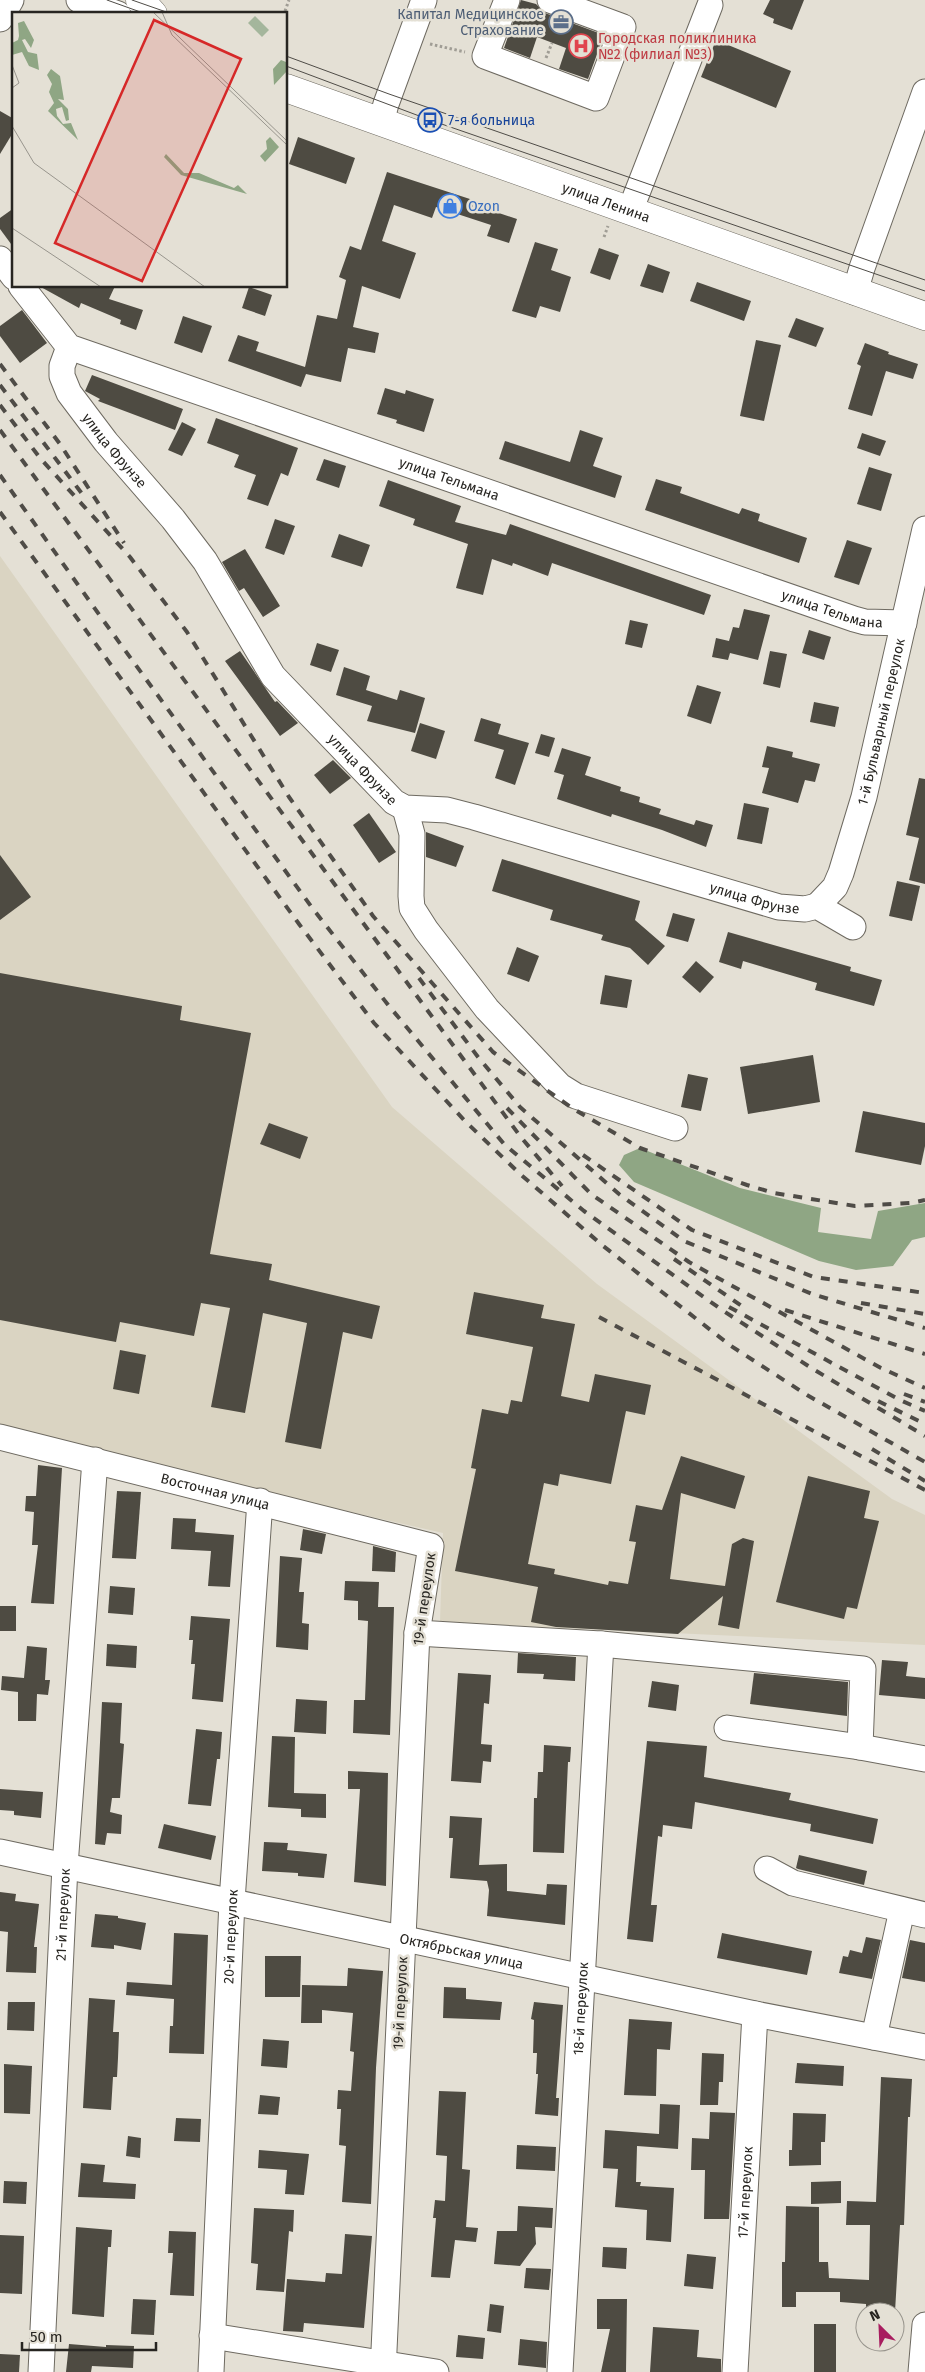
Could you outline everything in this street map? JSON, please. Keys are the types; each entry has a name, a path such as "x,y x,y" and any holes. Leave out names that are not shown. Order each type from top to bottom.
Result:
{"main road":[{"path":"140,0 151,12"},
{"name":"улица Ленина","path":"288,89 925,316"}],"street":[{"path":"0,19 11,0"},
{"path":"80,0 113,12"},
{"path":"159,12 163,0"},
{"path":"381,122 424,0"},
{"path":"507,0 485,56 596,98 623,28 550,0"},
{"path":"630,211 710,5"},
{"path":"855,292 925,92"},
{"path":"0,259 12,274"},
{"path":"23,288 69,347"},
{"name":"улица Тельмана","path":"69,347 854,619 904,623"},
{"name":"улица Фрунзе","path":"69,347 62,366 62,376 69,393 106,442 173,519 205,561 273,676 384,794 405,808 447,810 779,907 805,909 817,906 853,927"},
{"name":"1-й Бульварный переулок","path":"817,906 830,892 842,873 864,797 925,530"},
{"path":"405,808 412,834 410,896 412,908 426,930 487,1009 560,1086 576,1096 676,1128"},
{"name":"Восточная улица","path":"0,1437 260,1501 431,1546"},
{"name":"21-й переулок","path":"41,2372 65,1866 95,1460"},
{"name":"20-й переулок","path":"210,2372 232,1901 260,1501"},
{"name":"19-й переулок","path":"384,2368 417,1633 431,1546"},
{"path":"417,1633 601,1644 863,1669 860,1747"},
{"name":"18-й переулок","path":"560,2372 601,1644"},
{"path":"727,1728 860,1747 925,1759"},
{"name":"Октябрьская улица","path":"0,1852 756,2014 925,2047"},
{"path":"766,1869 792,1883 914,1912 874,2037"},
{"name":"17-й переулок","path":"735,2372 756,2014"},
{"path":"921,2372 925,2325"},
{"path":"212,2336 384,2368 436,2372"}],"path":[{"path":"285,11 289,0"},
{"path":"411,37 436,46 485,56"}],"shaded area":[{"path":"0,556 392,1107 597,1284 892,1499 925,1515 925,1645 440,1622 443,1533 0,1432"}],"green space":[{"path":"640,1148 740,1188 821,1208 818,1232 871,1239 878,1211 925,1203 925,1237 912,1240 893,1266 856,1270 819,1261 634,1182 619,1165 624,1155"}],"building":[{"name":"Городская поликлиника №2 (филиал №3)","path":"521,0 536,4 545,13 604,35 588,79 559,69 566,48 537,37 530,58 504,48"},
{"path":"770,0 804,0 792,30 773,23 774,19 763,14"},
{"path":"716,40 791,71 776,108 701,77"},
{"path":"0,111 12,118 12,134 0,154"},
{"path":"298,137 355,158 346,184 289,164"},
{"path":"387,172 473,200 472,204 517,219 509,243 487,236 491,225 436,207 432,218 394,205 382,241 416,253 400,299 362,286 353,327 379,333 375,353 348,348 341,382 306,374 301,387 228,361 238,335 259,342 256,351 305,367 317,315 337,319 346,280 339,277 350,246 361,250"},
{"path":"12,209 12,245 0,229 0,218"},
{"path":"535,242 558,249 551,270 571,277 560,312 540,306 536,318 512,311"},
{"path":"599,248 619,255 610,280 590,273"},
{"path":"648,264 670,272 663,293 640,286"},
{"path":"697,282 751,301 744,321 690,301"},
{"path":"43,288 114,288 109,299 143,310 136,330 120,324 121,320 81,303 79,308"},
{"path":"249,288 272,295 265,316 242,308"},
{"path":"22,310 47,343 20,363 0,336 0,326"},
{"path":"183,316 212,326 202,353 174,343"},
{"path":"796,318 824,328 816,347 788,337"},
{"path":"756,340 781,345 764,421 740,416"},
{"path":"865,343 889,352 888,354 918,364 913,379 886,371 872,416 848,409 861,366 857,364"},
{"path":"92,375 183,409 175,430 98,401 100,399 85,391"},
{"path":"385,388 405,394 406,390 434,399 424,432 396,423 397,420 377,414"},
{"path":"216,418 298,448 288,476 281,473 268,506 247,499 256,475 234,467 239,455 207,443"},
{"path":"182,422 196,429 182,456 168,450"},
{"path":"580,430 603,438 593,466 622,476 615,498 499,459 505,441 570,462"},
{"path":"862,433 886,441 880,456 857,448"},
{"path":"324,459 346,466 339,488 316,480"},
{"path":"869,467 892,474 881,511 857,504"},
{"path":"656,479 682,487 680,493 739,514 742,508 760,514 758,521 807,538 799,563 645,510"},
{"path":"388,480 461,506 455,522 506,535 510,524 711,595 704,615 552,563 548,576 513,563 512,566 492,559 483,595 456,588 468,544 413,525 415,519 379,506"},
{"path":"275,519 295,526 284,555 265,548"},
{"path":"339,534 370,545 362,567 331,557"},
{"path":"847,540 872,548 859,585 834,577"},
{"path":"245,549 280,606 263,617 244,588 239,591 222,562"},
{"path":"744,609 770,615 758,660 730,653 728,660 712,657 716,638 729,641 733,627 739,628"},
{"path":"630,620 648,624 642,648 625,644"},
{"path":"809,630 831,637 824,660 802,653"},
{"path":"317,643 339,650 331,672 310,665"},
{"path":"240,651 275,702 277,701 298,723 280,736 225,661"},
{"path":"770,651 787,654 780,688 763,684"},
{"path":"344,667 370,676 366,690 397,700 400,690 425,698 415,733 367,721 372,706 336,695"},
{"path":"697,685 721,692 711,724 687,716"},
{"path":"814,702 839,707 835,727 810,722"},
{"path":"481,718 501,724 498,734 529,743 515,785 495,778 504,750 474,741"},
{"path":"420,723 445,731 436,759 411,751"},
{"path":"541,734 555,738 549,757 535,753"},
{"path":"767,746 793,752 792,757 820,764 815,782 805,780 798,803 762,793 769,768 762,767"},
{"path":"562,748 591,757 585,775 621,787 620,791 640,797 639,802 661,809 659,814 694,825 696,820 713,825 706,847 662,830 612,814 611,817 557,799 564,775 554,772"},
{"path":"333,760 351,778 330,794 314,775"},
{"path":"919,778 925,779 925,884 909,880 919,838 906,835"},
{"path":"744,803 769,808 762,844 737,839"},
{"path":"369,813 396,852 379,863 353,825"},
{"path":"426,832 464,846 456,867 426,857"},
{"path":"0,855 31,897 0,920"},
{"path":"502,859 640,901 635,920 665,946 648,965 630,948 601,940 603,935 550,920 553,910 492,891"},
{"path":"897,881 920,886 912,921 889,916"},
{"path":"673,913 695,919 688,942 666,936"},
{"path":"728,932 851,967 850,971 882,980 874,1006 815,990 817,983 743,961 741,969 719,962"},
{"path":"517,947 539,956 529,982 507,974"},
{"path":"696,961 714,977 700,993 682,977"},
{"path":"0,973 182,1006 180,1020 251,1033 210,1254 272,1264 269,1280 380,1306 372,1339 343,1332 321,1449 285,1442 307,1323 263,1313 245,1413 211,1407 230,1308 201,1303 194,1336 120,1322 116,1342 0,1320"},
{"path":"605,975 632,980 627,1008 600,1004"},
{"path":"813,1055 820,1102 748,1114 740,1067"},
{"path":"688,1074 708,1078 701,1111 681,1107"},
{"path":"863,1111 925,1123 925,1146 921,1165 855,1152"},
{"path":"269,1123 308,1137 300,1159 260,1144"},
{"path":"474,1292 544,1305 541,1318 575,1324 561,1396 589,1402 595,1374 651,1385 645,1415 626,1411 611,1484 560,1474 558,1486 544,1483 528,1564 555,1569 554,1574 608,1585 609,1581 628,1584 636,1542 629,1541 636,1505 662,1510 681,1456 745,1476 735,1509 681,1493 670,1579 725,1586 732,1544 743,1538 754,1541 739,1629 718,1625 723,1596 678,1634 556,1627 531,1622 538,1587 455,1571 476,1469 471,1468 482,1409 508,1414 511,1400 522,1402 533,1347 466,1334"},
{"path":"120,1350 146,1355 139,1394 113,1389"},
{"path":"38,1465 62,1468 54,1604 31,1603 38,1545 32,1545 34,1512 25,1511 26,1496 36,1496"},
{"path":"808,1476 870,1491 864,1518 879,1521 857,1609 847,1607 844,1619 776,1602"},
{"path":"117,1491 141,1492 136,1559 112,1558"},
{"path":"173,1518 196,1519 195,1532 234,1535 230,1587 208,1586 211,1551 171,1549"},
{"path":"303,1529 326,1534 322,1554 300,1550"},
{"path":"373,1546 396,1552 395,1572 372,1571"},
{"path":"280,1556 302,1558 299,1592 304,1592 302,1623 309,1624 308,1650 276,1647"},
{"path":"345,1581 379,1582 378,1607 394,1607 390,1735 353,1733 354,1700 365,1700 368,1621 358,1620 358,1601 344,1600"},
{"path":"110,1586 135,1588 133,1615 108,1613"},
{"path":"0,1606 16,1606 16,1631 0,1631"},
{"path":"191,1616 230,1619 223,1702 192,1699 195,1664 191,1664 193,1640 189,1640"},
{"path":"107,1644 137,1646 136,1668 106,1666"},
{"path":"27,1646 47,1648 45,1680 50,1680 48,1695 37,1694 36,1721 18,1721 18,1692 1,1690 2,1676 24,1678"},
{"path":"518,1653 576,1657 575,1681 543,1679 544,1674 517,1673"},
{"path":"882,1660 908,1662 906,1676 925,1678 925,1699 879,1695"},
{"path":"458,1673 491,1675 489,1704 484,1703 481,1744 492,1745 491,1762 483,1761 481,1783 451,1781"},
{"path":"754,1673 848,1682 847,1716 750,1704"},
{"path":"652,1681 679,1685 676,1711 648,1707"},
{"path":"296,1699 327,1701 326,1734 294,1732"},
{"path":"102,1702 122,1703 120,1743 124,1744 120,1798 112,1798 110,1812 122,1815 121,1834 107,1833 105,1845 95,1844"},
{"path":"196,1729 222,1732 220,1759 217,1759 211,1806 188,1804"},
{"path":"272,1736 295,1737 294,1793 326,1794 326,1818 301,1817 301,1809 268,1807"},
{"path":"647,1741 707,1746 704,1777 791,1793 789,1800 878,1819 873,1844 810,1831 811,1824 695,1802 692,1829 663,1825 662,1837 658,1836 651,1905 657,1905 653,1942 627,1939"},
{"path":"544,1745 571,1747 570,1762 568,1762 564,1853 533,1852 534,1798 537,1798 538,1772 543,1772"},
{"path":"348,1771 388,1773 386,1886 354,1882 360,1789 348,1789"},
{"path":"0,1789 43,1792 41,1818 14,1815 14,1811 0,1810"},
{"path":"450,1816 482,1818 479,1865 507,1864 507,1891 546,1895 547,1884 567,1885 565,1925 487,1916 489,1890 487,1881 450,1878 453,1838 449,1838"},
{"path":"164,1824 216,1836 211,1860 158,1848"},
{"path":"264,1842 288,1843 287,1850 327,1854 324,1878 298,1876 298,1873 262,1871"},
{"path":"799,1855 867,1871 864,1885 798,1869 796,1868"},
{"path":"0,1892 16,1894 15,1901 39,1904 34,1947 37,1947 36,1973 6,1972 8,1932 0,1931"},
{"path":"95,1914 118,1916 118,1918 146,1923 141,1950 114,1945 114,1949 91,1947"},
{"path":"174,1933 208,1935 204,2054 169,2053 174,1999 126,1995 127,1982 172,1985"},
{"path":"722,1933 812,1951 807,1975 717,1958"},
{"path":"866,1937 881,1940 872,1979 839,1973 843,1956 848,1957 850,1950 862,1953"},
{"path":"910,1940 925,1943 925,1982 902,1978"},
{"path":"265,1956 301,1956 300,1997 265,1997"},
{"path":"348,1968 383,1971 376,2068 371,2204 342,2202 346,2146 339,2145 341,2109 337,2109 338,2090 351,2091 354,2052 350,2051 353,2013 322,2010 322,2023 301,2023 302,1985 347,1986"},
{"path":"444,1987 466,1988 466,1999 502,2002 500,2020 443,2018"},
{"path":"89,1998 115,2000 113,2032 119,2032 117,2077 113,2077 111,2110 83,2108"},
{"path":"8,2002 35,2002 34,2031 7,2030"},
{"path":"534,2002 563,2005 556,2098 559,2098 558,2116 535,2114 538,2074 536,2074 537,2053 533,2053 534,2020 531,2019"},
{"path":"629,2019 672,2022 670,2050 657,2049 656,2096 624,2095"},
{"path":"263,2039 289,2041 287,2068 261,2066"},
{"path":"702,2053 724,2054 723,2082 719,2082 718,2105 700,2105"},
{"path":"797,2063 844,2066 843,2086 795,2083"},
{"path":"4,2064 32,2066 30,2114 4,2113"},
{"path":"881,2077 912,2079 910,2117 908,2117 904,2225 900,2225 896,2302 840,2302 840,2292 796,2292 796,2307 782,2307 782,2262 785,2262 786,2206 819,2207 819,2262 828,2262 829,2278 869,2280 870,2225 846,2225 847,2201 876,2202"},
{"path":"439,2091 466,2092 462,2169 470,2170 466,2227 478,2228 476,2242 455,2240 450,2278 431,2277 436,2218 433,2218 435,2200 445,2201 447,2156 436,2155"},
{"path":"260,2095 280,2097 278,2115 258,2114"},
{"path":"660,2104 680,2105 678,2149 637,2146 636,2182 641,2182 640,2186 674,2188 671,2242 646,2240 647,2210 615,2207 618,2169 603,2168 605,2130 659,2134"},
{"path":"710,2112 735,2113 729,2219 704,2219 705,2170 691,2170 692,2138 709,2139"},
{"path":"793,2113 826,2114 825,2142 821,2142 821,2165 789,2166 789,2150 792,2150"},
{"path":"176,2118 201,2119 200,2142 174,2141"},
{"path":"128,2136 141,2138 140,2158 126,2156"},
{"path":"517,2145 556,2147 555,2171 516,2169"},
{"path":"259,2150 309,2154 304,2195 285,2194 287,2170 258,2168"},
{"path":"81,2163 105,2165 103,2182 136,2184 135,2199 78,2197"},
{"path":"4,2181 27,2182 26,2204 3,2203"},
{"path":"841,2181 841,2203 811,2204 811,2182"},
{"path":"518,2206 553,2208 552,2228 535,2227 536,2244 520,2266 494,2264 497,2231 517,2231"},
{"path":"254,2208 294,2210 293,2232 289,2231 284,2292 256,2290 258,2264 251,2263"},
{"path":"76,2227 112,2230 111,2247 108,2247 104,2317 72,2314"},
{"path":"169,2231 196,2232 194,2296 170,2295 173,2253 168,2253"},
{"path":"345,2234 372,2236 364,2328 304,2323 303,2332 283,2331 287,2279 325,2282 326,2273 342,2274"},
{"path":"0,2235 24,2236 22,2294 0,2293"},
{"path":"603,2247 627,2248 626,2269 602,2267"},
{"path":"687,2254 716,2257 713,2289 684,2286"},
{"path":"526,2268 551,2269 549,2290 524,2288"},
{"path":"133,2299 156,2300 154,2335 131,2334"},
{"path":"597,2299 627,2299 626,2372 601,2372 610,2329 597,2329"},
{"path":"490,2304 504,2306 501,2333 487,2331"},
{"path":"814,2324 836,2324 836,2372 814,2372"},
{"path":"653,2327 699,2330 697,2357 721,2359 721,2372 650,2372"},
{"path":"458,2335 485,2338 483,2359 456,2357"},
{"path":"520,2339 547,2342 546,2368 518,2365"},
{"path":"69,2344 106,2347 106,2345 134,2346 133,2368 92,2366 91,2372 66,2372"},
{"path":"0,2354 20,2355 19,2372 0,2372"}],"tram line":[{"path":"107,0 140,12"},
{"path":"132,0 166,12"},
{"path":"288,57 389,94 925,280"},
{"path":"288,67 430,120 925,291"}],"railway":[{"path":"0,364 60,444 124,543"},
{"path":"0,385 86,499"},
{"path":"0,405 40,458 130,557 187,632 289,797 373,916 493,1052 572,1108 640,1148 747,1185 774,1193 855,1206 911,1203 925,1200"},
{"path":"0,430 520,1136 562,1186"},
{"path":"0,475 313,909 389,1006 504,1144 584,1211 722,1310 813,1369 925,1436"},
{"path":"0,512 299,924 374,1023 465,1121 519,1173 602,1245 731,1346 807,1395 925,1462"},
{"path":"419,978 478,1057 520,1107 619,1194 684,1241 812,1294 925,1328"},
{"path":"507,1108 591,1194 689,1262 881,1368 925,1388"},
{"path":"583,1155 692,1230 814,1277 925,1293"},
{"path":"674,1259 746,1309"},
{"path":"861,1303 925,1314"},
{"path":"729,1307 900,1400 925,1411"},
{"path":"785,1310 925,1354"},
{"path":"599,1317 925,1490"},
{"path":"904,1394 925,1402"},
{"path":"878,1401 925,1424"},
{"path":"872,1449 925,1481"}],"place":[{"name":"Капитал Медицинское Страхование","path":"561,22"},
{"name":"Городская поликлиника №2 (филиал №3)","path":"581,46"},
{"name":"7-я больница","path":"430,120"},
{"name":"Ozon","path":"450,206"}]}
